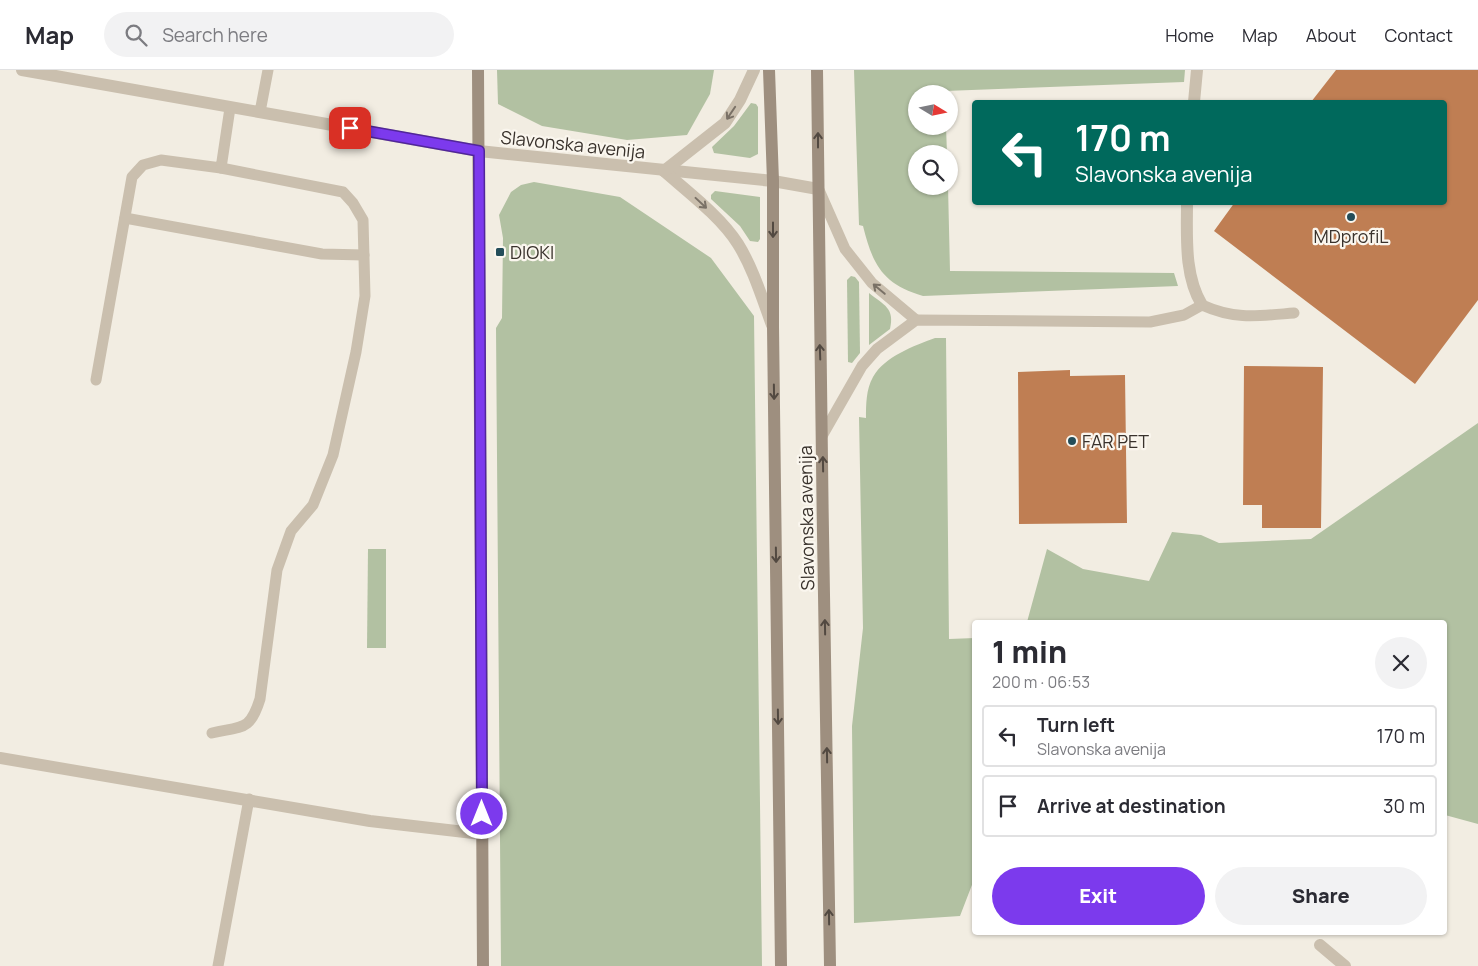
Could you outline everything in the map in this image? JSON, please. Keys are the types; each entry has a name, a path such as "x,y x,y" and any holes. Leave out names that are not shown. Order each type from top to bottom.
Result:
{"main road":[{"name":"Slavonska avenija","path":"478,70 482,966"},
{"name":"Slavonska avenija","path":"770,70 773,181 781,966"},
{"name":"Slavonska avenija","path":"817,70 819,330 830,966"}],"street":[{"name":"Slavonska avenija","path":"22,70 479,151 773,181"},
{"name":"Slavonska avenija","path":"664,171 725,123 740,100 754,70"},
{"path":"1194,100 1197,70"},
{"name":"Slavonska avenija","path":"664,171 704,205 738,243 756,281 773,327"},
{"path":"773,181 818,189"},
{"path":"1187,205 1188,258 1193,290 1202,305"},
{"path":"0,758 370,821 482,834"},
{"path":"1320,945 1345,966"}],"lane":[{"path":"260,112 268,70"},
{"path":"221,168 230,108"},
{"path":"96,380 132,177 143,165 161,160 221,168 344,192 363,220 365,296 356,352 333,455 313,505 291,531 277,570 260,699 254,717 249,723 212,732"},
{"path":"818,189 845,249 872,283 916,320"},
{"path":"125,218 322,254 364,255"},
{"path":"822,436 862,366 877,349 916,320 1150,322 1184,315 1202,305 1221,314 1253,316 1294,313"},
{"path":"218,966 249,799"}],"green space":[{"path":"497,70 714,70 710,94 687,135 627,140 542,126 498,104"},
{"path":"854,70 1185,70 1184,82 958,91 958,85 908,85 908,135 946,135 947,145 908,145 908,195 948,195 950,271 1174,273 1178,286 923,296 898,286 882,272 871,252 863,226 859,225"},
{"path":"751,103 756,104 758,107 758,154 750,158 714,153 712,147 734,126"},
{"path":"534,182 620,197 711,258 754,316 762,966 501,966 496,328 502,318 503,238 499,215 511,192 521,185"},
{"path":"715,191 760,197 760,239 758,242 750,241 740,226 711,199 711,195"},
{"path":"851,276 855,277 859,282 860,353 852,363 848,362 847,280"},
{"path":"869,293 884,304 890,312 891,322 890,329 869,345"},
{"path":"935,338 946,338 949,639 972,638 972,885 960,916 854,923 852,726 863,628 859,417 866,418 866,402 869,387 878,370 892,358"},
{"path":"1478,423 1478,824 1447,816 1447,620 1028,620 1047,549 1083,569 1149,581 1172,532 1201,535 1219,543 1311,539"},
{"path":"368,549 386,549 386,648 367,648"}],"building":[{"name":"MDprofiL","path":"1336,70 1478,70 1478,300 1415,384 1214,231 1233,205 1447,205 1447,100 1313,100"},
{"path":"1244,366 1323,367 1321,528 1262,528 1262,505 1243,505"},
{"name":"FAR PET","path":"1070,370 1070,376 1125,375 1127,523 1019,524 1018,372"}],"place":[{"name":"MDprofiL","path":"1351,217"},
{"name":"DIOKI","path":"500,252"},
{"name":"FAR PET","path":"1072,441"}],"route":[{"path":"350,128 479,151 478,264 482,814"}]}
